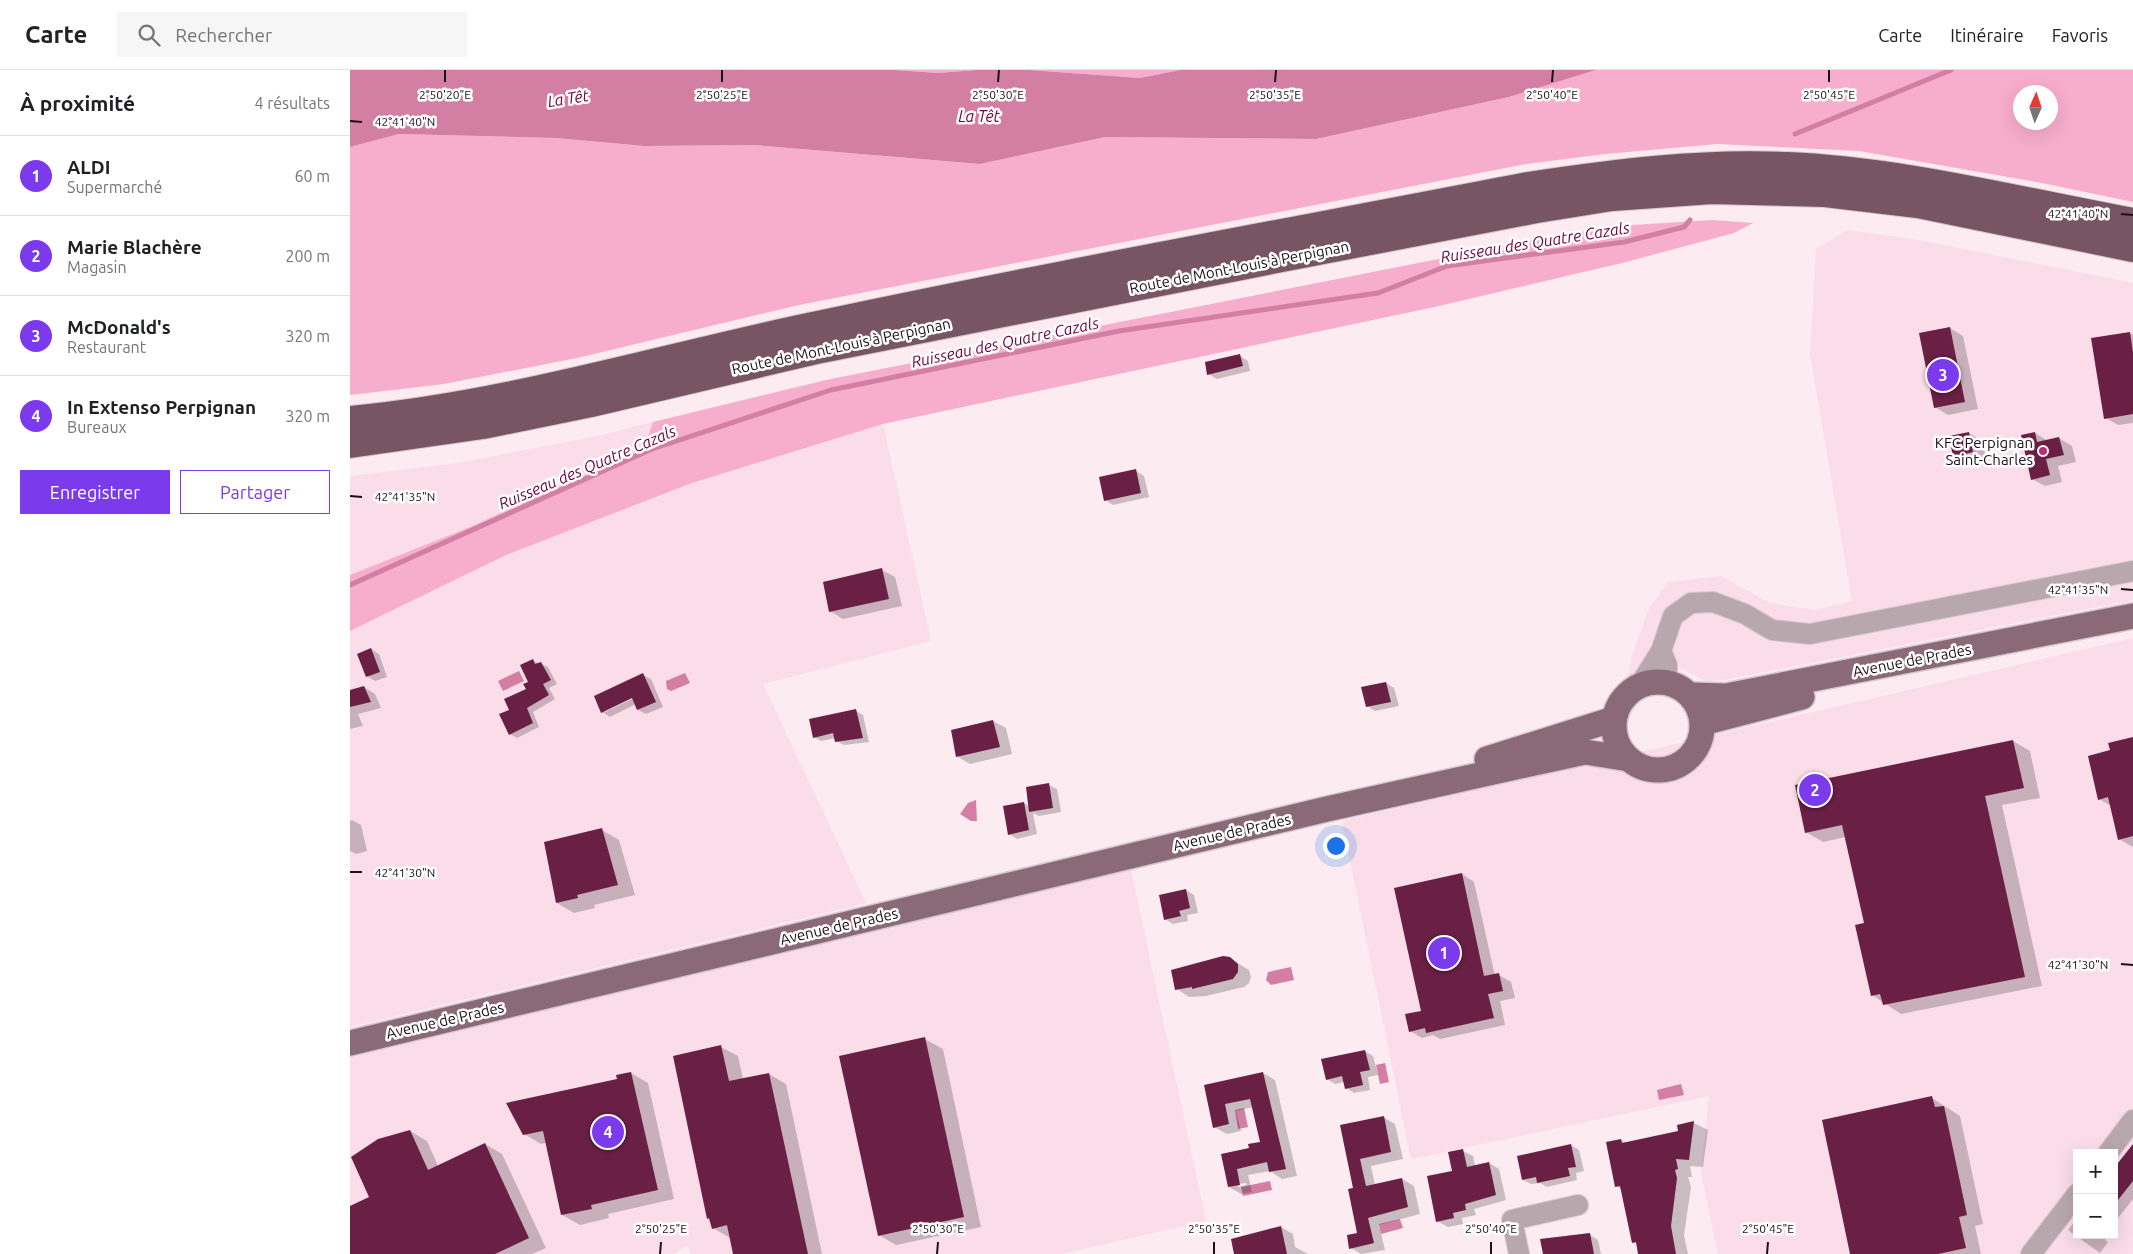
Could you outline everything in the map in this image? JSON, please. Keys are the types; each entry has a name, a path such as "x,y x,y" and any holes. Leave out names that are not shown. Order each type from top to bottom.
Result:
{"highway":[{"name":"Route de Mont-Louis à Perpignan","path":"350,420 394,416 566,383 820,325 1518,188 1606,174 1718,165 1787,166 1857,171 1948,186 2133,222"},
{"name":"Route de Mont-Louis à Perpignan","path":"350,444 483,425 591,403 704,375 826,348 1297,255 1538,209 1612,197 1712,190 1825,193 1918,204 2133,248"}],"main road":[{"name":"Avenue de Prades","path":"1691,695 1726,696 2133,616"},
{"name":"Avenue de Prades","path":"1703,723 1882,678 2133,630"},
{"path":"1653,682 1667,682 1680,686 1691,695 1701,713 1703,723 1699,744 1693,753 1682,763 1669,769 1655,770 1641,766 1629,759 1619,748 1614,734 1614,720 1618,706 1627,694 1639,686 1653,682"},
{"name":"Avenue de Prades","path":"1327,809 1614,720"},
{"name":"Avenue de Prades","path":"350,1043 1327,809 1585,752 1629,759"}],"street":[{"path":"1639,686 1661,651 1673,616 1691,603 1713,602 1745,614 1772,630 1810,634 2133,571"},
{"path":"1661,651 1667,665 1667,682"},
{"path":"2111,1149 2133,1120"},
{"path":"2031,1254 2073,1199"},
{"path":"1520,1254 1512,1220 1578,1205"}],"shaded area":[{"path":"895,70 976,70 938,73"},
{"path":"1029,70 1180,70 1140,78"},
{"path":"1596,70 2133,70 2133,202 2042,183 1859,151 1717,144 1605,154 1526,164 799,305 577,358 444,384 350,395 350,147 399,134 556,138 644,146 754,145 980,164 1105,137 1316,139 1509,97"},
{"path":"1713,220 1753,223 1734,233 1622,263 1439,306 883,424 692,483 506,555 350,631 350,575 470,527 644,448 653,422 826,380 1545,238 1616,226"},
{"path":"1848,230 1913,239 2133,283 2133,600 1729,679 1707,682 1681,668 1627,681 1634,650 1648,610 1668,582 1721,576 1770,603 1814,610 1852,601 1810,354 1816,249"},
{"path":"653,422 644,448 470,527 350,575 350,476 458,463 598,436"},
{"path":"883,424 931,641 763,684 866,903 350,1027 350,631 506,555 692,483"},
{"path":"2133,638 2133,1254 1718,1254 1701,1173 1709,1096 1411,1159 1342,821"},
{"path":"1131,870 1206,1221 1061,1254 691,1254 687,1245 674,1254 350,1254 350,1054"}],"water":[{"name":"La Têt","path":"350,70 895,70 938,73 976,70 1029,70 1140,78 1180,70 1596,70 1509,97 1316,139 1105,137 980,164 754,145 644,146 556,138 399,134 350,147"},
{"path":"519,671 524,681 503,691 498,681"},
{"path":"685,673 690,683 671,691 667,689 666,681"},
{"path":"976,800 977,821 971,821 960,814 968,803"},
{"path":"1291,967 1294,980 1271,985 1266,980 1268,972"},
{"path":"1385,1063 1389,1082 1380,1084 1376,1065"},
{"path":"1681,1084 1684,1095 1659,1100 1657,1090"},
{"path":"1244,1108 1248,1127 1238,1129 1235,1110"},
{"path":"1270,1181 1272,1190 1243,1196 1241,1187"},
{"path":"1400,1219 1403,1228 1381,1234 1379,1224"}],"building":[{"path":"1950,327 1965,402 1934,408 1919,333"},
{"path":"2130,332 2133,353 2133,414 2104,419 2091,338"},
{"path":"1240,354 1243,366 1207,375 1205,362"},
{"path":"1969,432 1973,452 1953,457 1949,436"},
{"path":"2035,432 2037,442 2059,437 2064,455 2046,459 2050,475 2031,480 2021,435"},
{"path":"1136,469 1141,493 1104,501 1099,477"},
{"path":"882,568 889,599 829,612 823,582"},
{"path":"371,648 380,672 366,677 357,654"},
{"path":"533,659 535,664 541,662 551,680 543,684 549,695 527,708 533,723 509,735 499,714 509,710 504,699 526,689 523,684 528,682 520,665"},
{"path":"643,673 656,702 637,710 632,698 601,713 594,696"},
{"path":"1386,682 1391,702 1366,707 1361,687"},
{"path":"364,686 371,702 350,707 350,690"},
{"path":"856,709 863,738 835,742 833,733 813,738 809,719"},
{"path":"993,720 1000,747 956,757 951,730"},
{"path":"2133,737 2133,836 2118,840 2108,797 2098,800 2088,756 2110,750 2108,743"},
{"path":"2013,740 2024,788 1985,796 2025,977 1883,1005 1880,994 1871,996 1855,925 1864,923 1842,825 1805,833 1795,785"},
{"path":"1049,783 1053,808 1029,812 1026,787"},
{"path":"1024,802 1029,830 1008,835 1003,806"},
{"path":"602,828 618,885 577,895 578,898 556,903 544,842"},
{"path":"1462,873 1484,976 1499,973 1503,991 1488,994 1494,1018 1426,1033 1425,1028 1409,1032 1405,1014 1421,1011 1394,888"},
{"path":"1186,889 1190,908 1179,911 1181,916 1164,920 1159,895"},
{"path":"1223,956 1230,957 1238,964 1238,972 1233,979 1192,989 1192,987 1175,990 1171,970"},
{"path":"925,1037 964,1217 878,1236 839,1056"},
{"path":"721,1045 729,1081 769,1073 808,1254 733,1254 727,1225 712,1229 709,1218 707,1219 673,1056"},
{"path":"1365,1050 1370,1070 1360,1072 1363,1085 1345,1089 1342,1076 1326,1080 1321,1059"},
{"path":"631,1072 658,1190 591,1205 592,1209 561,1215 543,1131 523,1135 506,1103 617,1079 616,1075"},
{"path":"1263,1072 1286,1169 1269,1172 1267,1162 1237,1169 1240,1185 1228,1187 1221,1154 1249,1148 1248,1144 1260,1142 1250,1099 1225,1104 1229,1124 1213,1128 1204,1085"},
{"path":"1932,1096 1935,1107 1944,1106 1967,1215 1959,1217 1966,1248 1938,1254 1850,1254 1822,1120"},
{"path":"1384,1116 1391,1152 1360,1159 1366,1186 1402,1178 1408,1207 1368,1218 1374,1243 1349,1249 1347,1235 1357,1233 1348,1189 1353,1188 1340,1125"},
{"path":"1694,1121 1689,1160 1676,1159 1678,1169 1675,1170 1677,1178 1671,1226 1676,1254 1638,1254 1636,1242 1632,1243 1620,1186 1615,1187 1606,1142 1621,1139 1622,1143 1678,1131 1677,1125"},
{"path":"410,1130 428,1170 485,1143 529,1238 495,1254 350,1254 350,1206 369,1197 351,1157 378,1139"},
{"path":"1571,1144 1576,1167 1568,1168 1570,1176 1537,1183 1536,1177 1522,1180 1517,1156"},
{"path":"2133,1144 2133,1181 2118,1200 2118,1194 2118,1163"},
{"path":"1463,1149 1467,1167 1489,1162 1496,1195 1465,1204 1466,1210 1453,1213 1454,1218 1436,1222 1427,1176 1452,1171 1448,1152"},
{"path":"1281,1226 1287,1254 1234,1254 1231,1239"},
{"path":"1590,1233 1594,1254 1543,1254 1540,1239"}],"waterway":[{"name":"Ruisseau des Quatre Cazals","path":"1795,134 1951,70"},
{"name":"Ruisseau des Quatre Cazals","path":"350,585 652,449 831,390 1119,331 1378,293 1447,266 1624,242 1684,227 1690,220"}],"place":[{"name":"McDonald's","path":"1943,375"},
{"name":"KFC Perpignan Saint-Charles","path":"2043,451"},
{"name":"Marie Blachère","path":"1815,790"},
{"name":"ALDI","path":"1444,953"},
{"name":"In Extenso Perpignan","path":"608,1132"}]}
